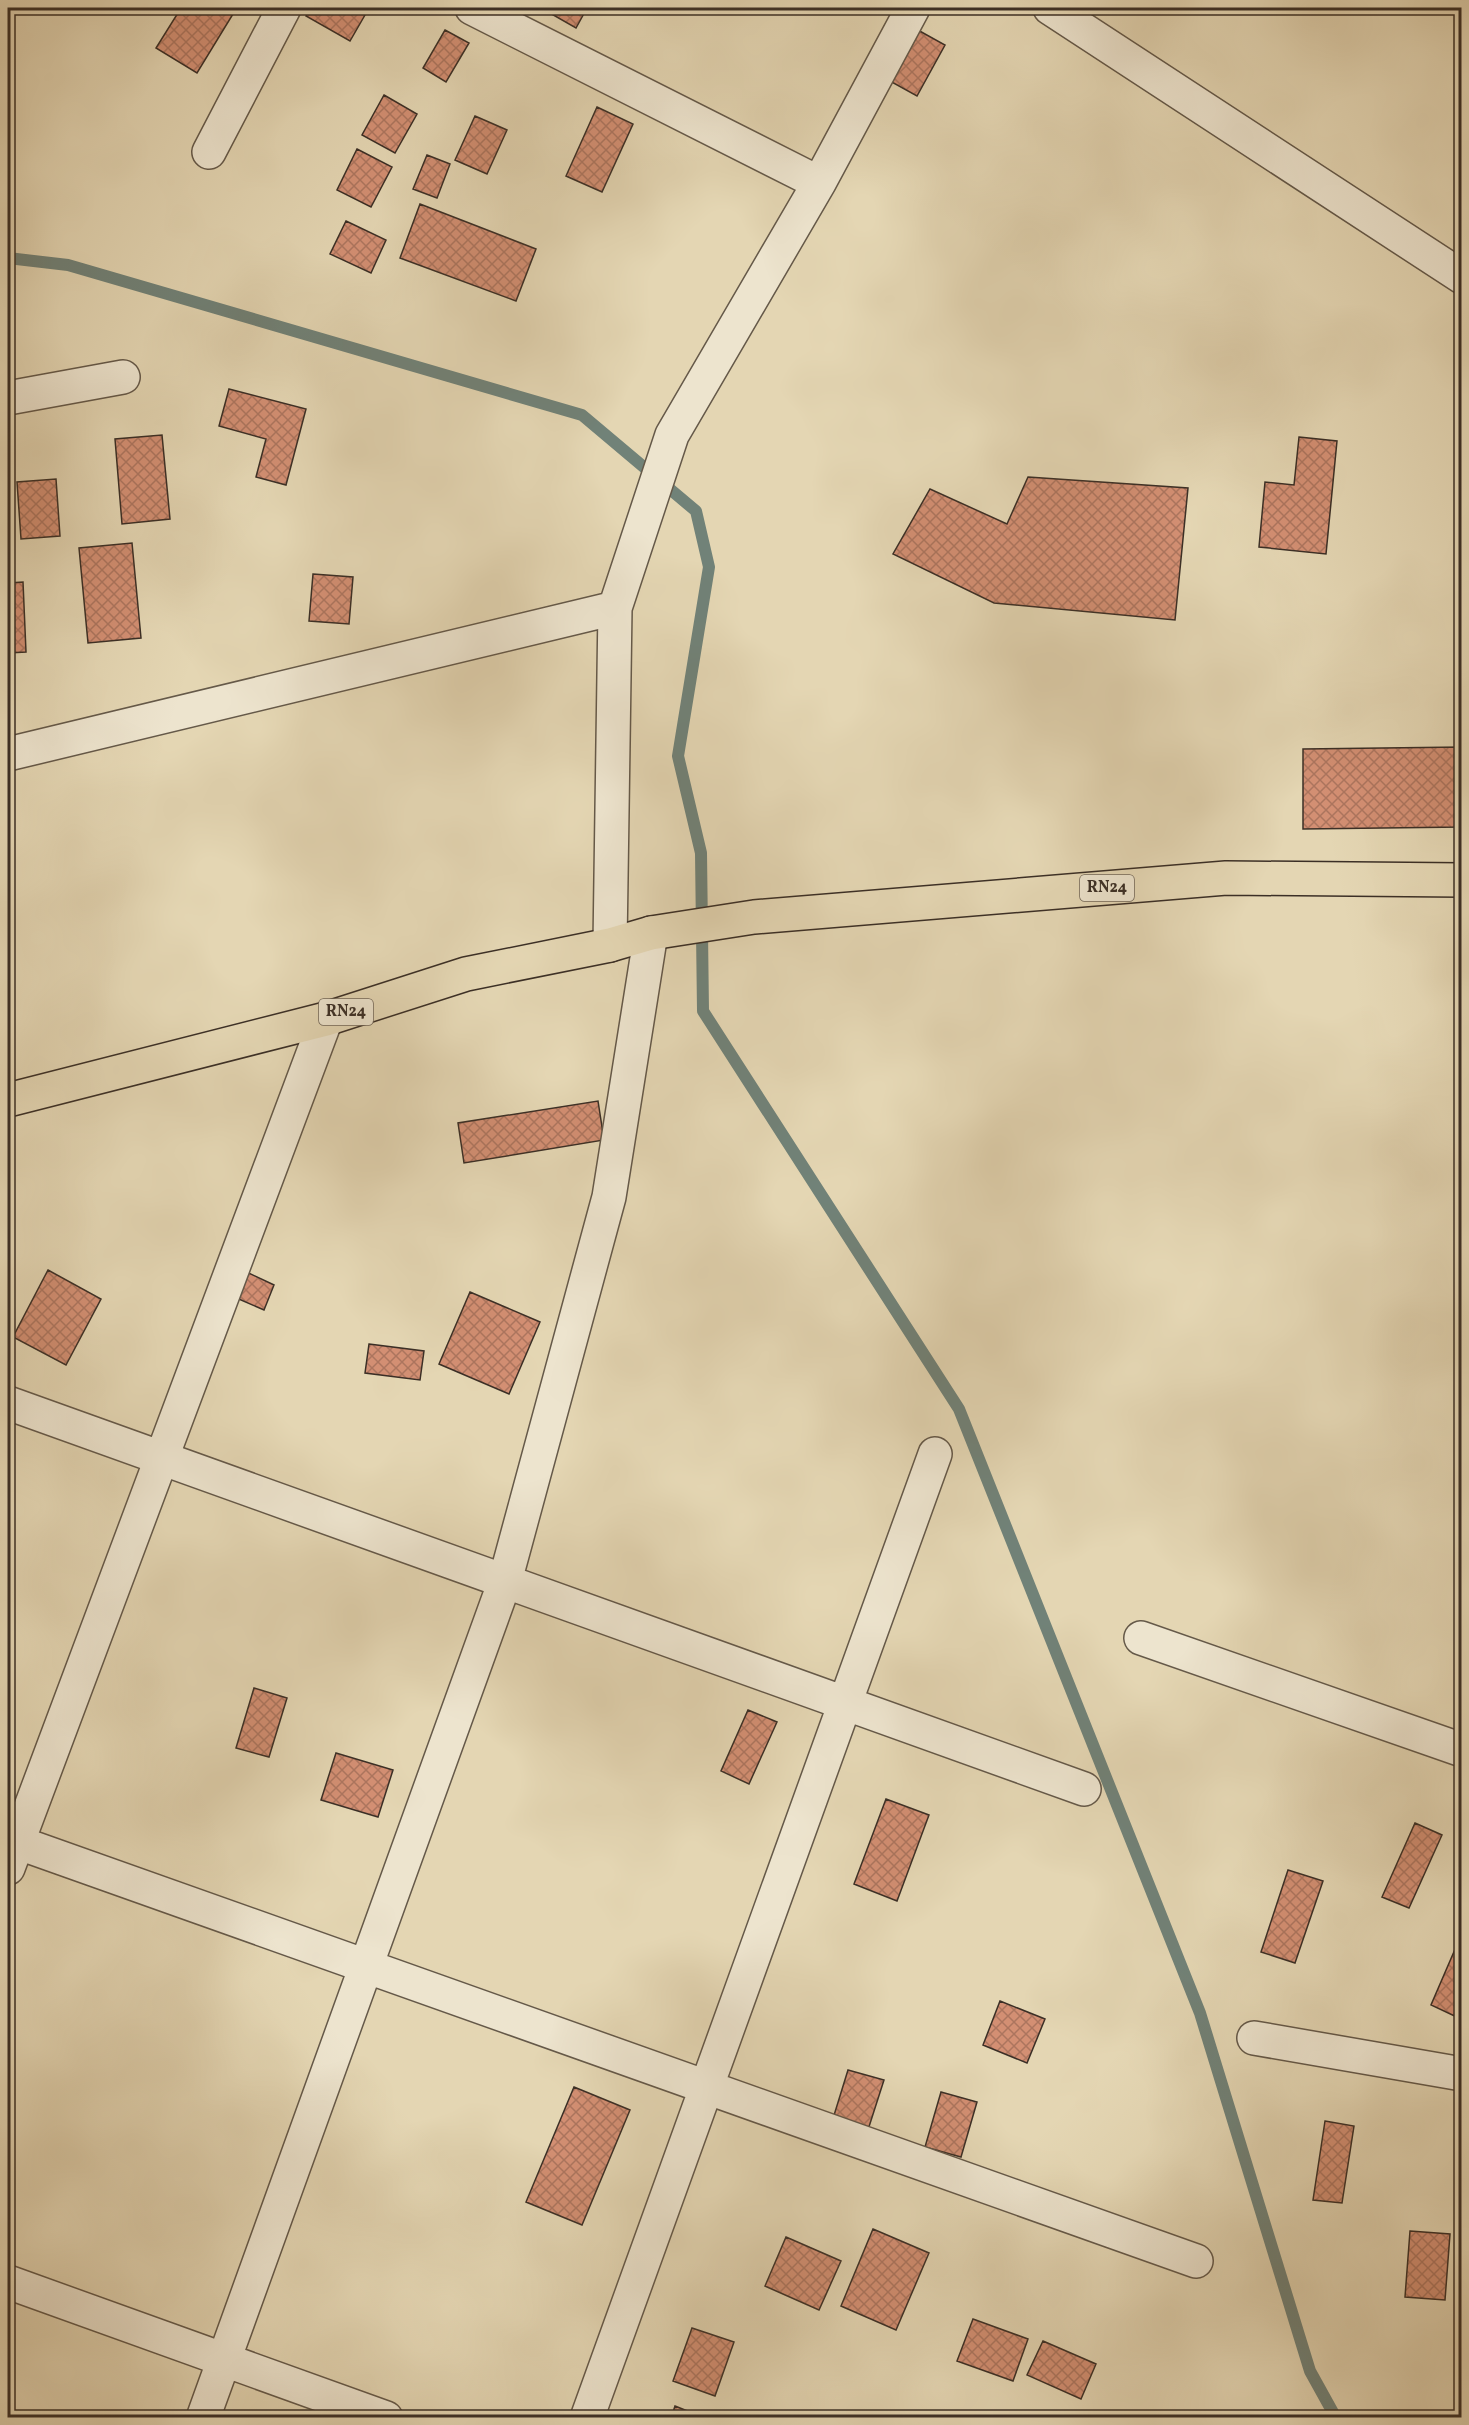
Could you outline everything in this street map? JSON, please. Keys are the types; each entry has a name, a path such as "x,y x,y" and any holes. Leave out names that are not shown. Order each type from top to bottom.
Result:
{"main road":[{"name":"RN24","path":"8,1100 326,1019 466,974 610,945 651,933 754,917 1226,878 1461,880"}],"street":[{"path":"209,152 284,8"},
{"path":"472,8 819,183"},
{"path":"610,945 615,608 672,435 819,183 913,8"},
{"path":"1050,8 1461,277"},
{"path":"8,398 123,376"},
{"path":"8,754 615,608"},
{"path":"204,2418 505,1581 609,1197 651,933"},
{"path":"326,1019 11,1850 366,1966 1196,2261"},
{"path":"8,1403 1084,1788"},
{"path":"587,2418 935,1454"},
{"path":"1141,1638 1461,1750"},
{"path":"1254,2038 1461,2074"},
{"path":"8,2282 386,2418"}],"building":[{"path":"181,8 222,8 233,14 197,73 156,48"},
{"path":"311,8 369,8 350,41 306,16"},
{"path":"541,8 587,8 576,28"},
{"path":"916,29 945,45 917,96 888,80"},
{"path":"445,30 469,43 446,82 423,68"},
{"path":"384,95 417,114 395,153 362,135"},
{"path":"597,107 633,124 602,192 566,176"},
{"path":"475,116 507,130 487,174 455,160"},
{"path":"357,149 392,167 371,207 337,190"},
{"path":"427,155 450,164 437,198 413,189"},
{"path":"420,204 536,249 516,301 400,258"},
{"path":"346,221 386,240 371,273 330,254"},
{"path":"229,389 306,409 286,485 256,477 266,439 219,426"},
{"path":"162,435 170,519 122,524 115,439"},
{"path":"1299,437 1337,441 1326,554 1259,547 1265,482 1294,485"},
{"path":"1028,477 1188,488 1175,620 994,603 893,554 930,489 1007,524"},
{"path":"56,479 60,536 21,539 17,482"},
{"path":"132,543 141,638 88,643 79,548"},
{"path":"313,574 353,577 349,624 309,621"},
{"path":"23,582 26,652 8,653 8,583"},
{"path":"1462,747 1462,827 1303,829 1303,749"},
{"path":"598,1101 604,1140 464,1163 458,1123"},
{"path":"236,1267 274,1285 264,1310 225,1293"},
{"path":"48,1270 101,1299 66,1365 13,1337"},
{"path":"470,1292 540,1322 509,1394 439,1364"},
{"path":"369,1344 424,1351 420,1380 365,1373"},
{"path":"254,1688 287,1698 269,1757 236,1748"},
{"path":"748,1710 777,1722 749,1784 721,1771"},
{"path":"336,1753 393,1770 378,1817 321,1800"},
{"path":"886,1799 929,1815 897,1901 854,1884"},
{"path":"1415,1823 1442,1835 1409,1908 1382,1897"},
{"path":"1288,1870 1323,1881 1295,1963 1261,1952"},
{"path":"1456,1947 1462,1950 1461,2019 1431,2005"},
{"path":"1000,2001 1045,2019 1027,2063 983,2045"},
{"path":"848,2070 884,2080 866,2136 831,2125"},
{"path":"574,2087 630,2110 582,2225 526,2202"},
{"path":"941,2092 977,2102 961,2157 925,2147"},
{"path":"1325,2121 1354,2126 1342,2203 1313,2200"},
{"path":"873,2229 929,2253 896,2330 841,2306"},
{"path":"1410,2231 1450,2234 1445,2300 1405,2297"},
{"path":"786,2237 841,2261 819,2310 765,2286"},
{"path":"973,2319 1028,2339 1013,2381 957,2361"},
{"path":"692,2328 734,2342 715,2396 673,2381"},
{"path":"1043,2341 1096,2364 1081,2399 1027,2375"},
{"path":"675,2406 705,2418 671,2418"}],"waterway":[{"path":"8,258 68,265 582,415 696,511 709,567 678,756 701,853 703,1011 959,1409 1200,2013 1310,2371 1336,2418"}]}
